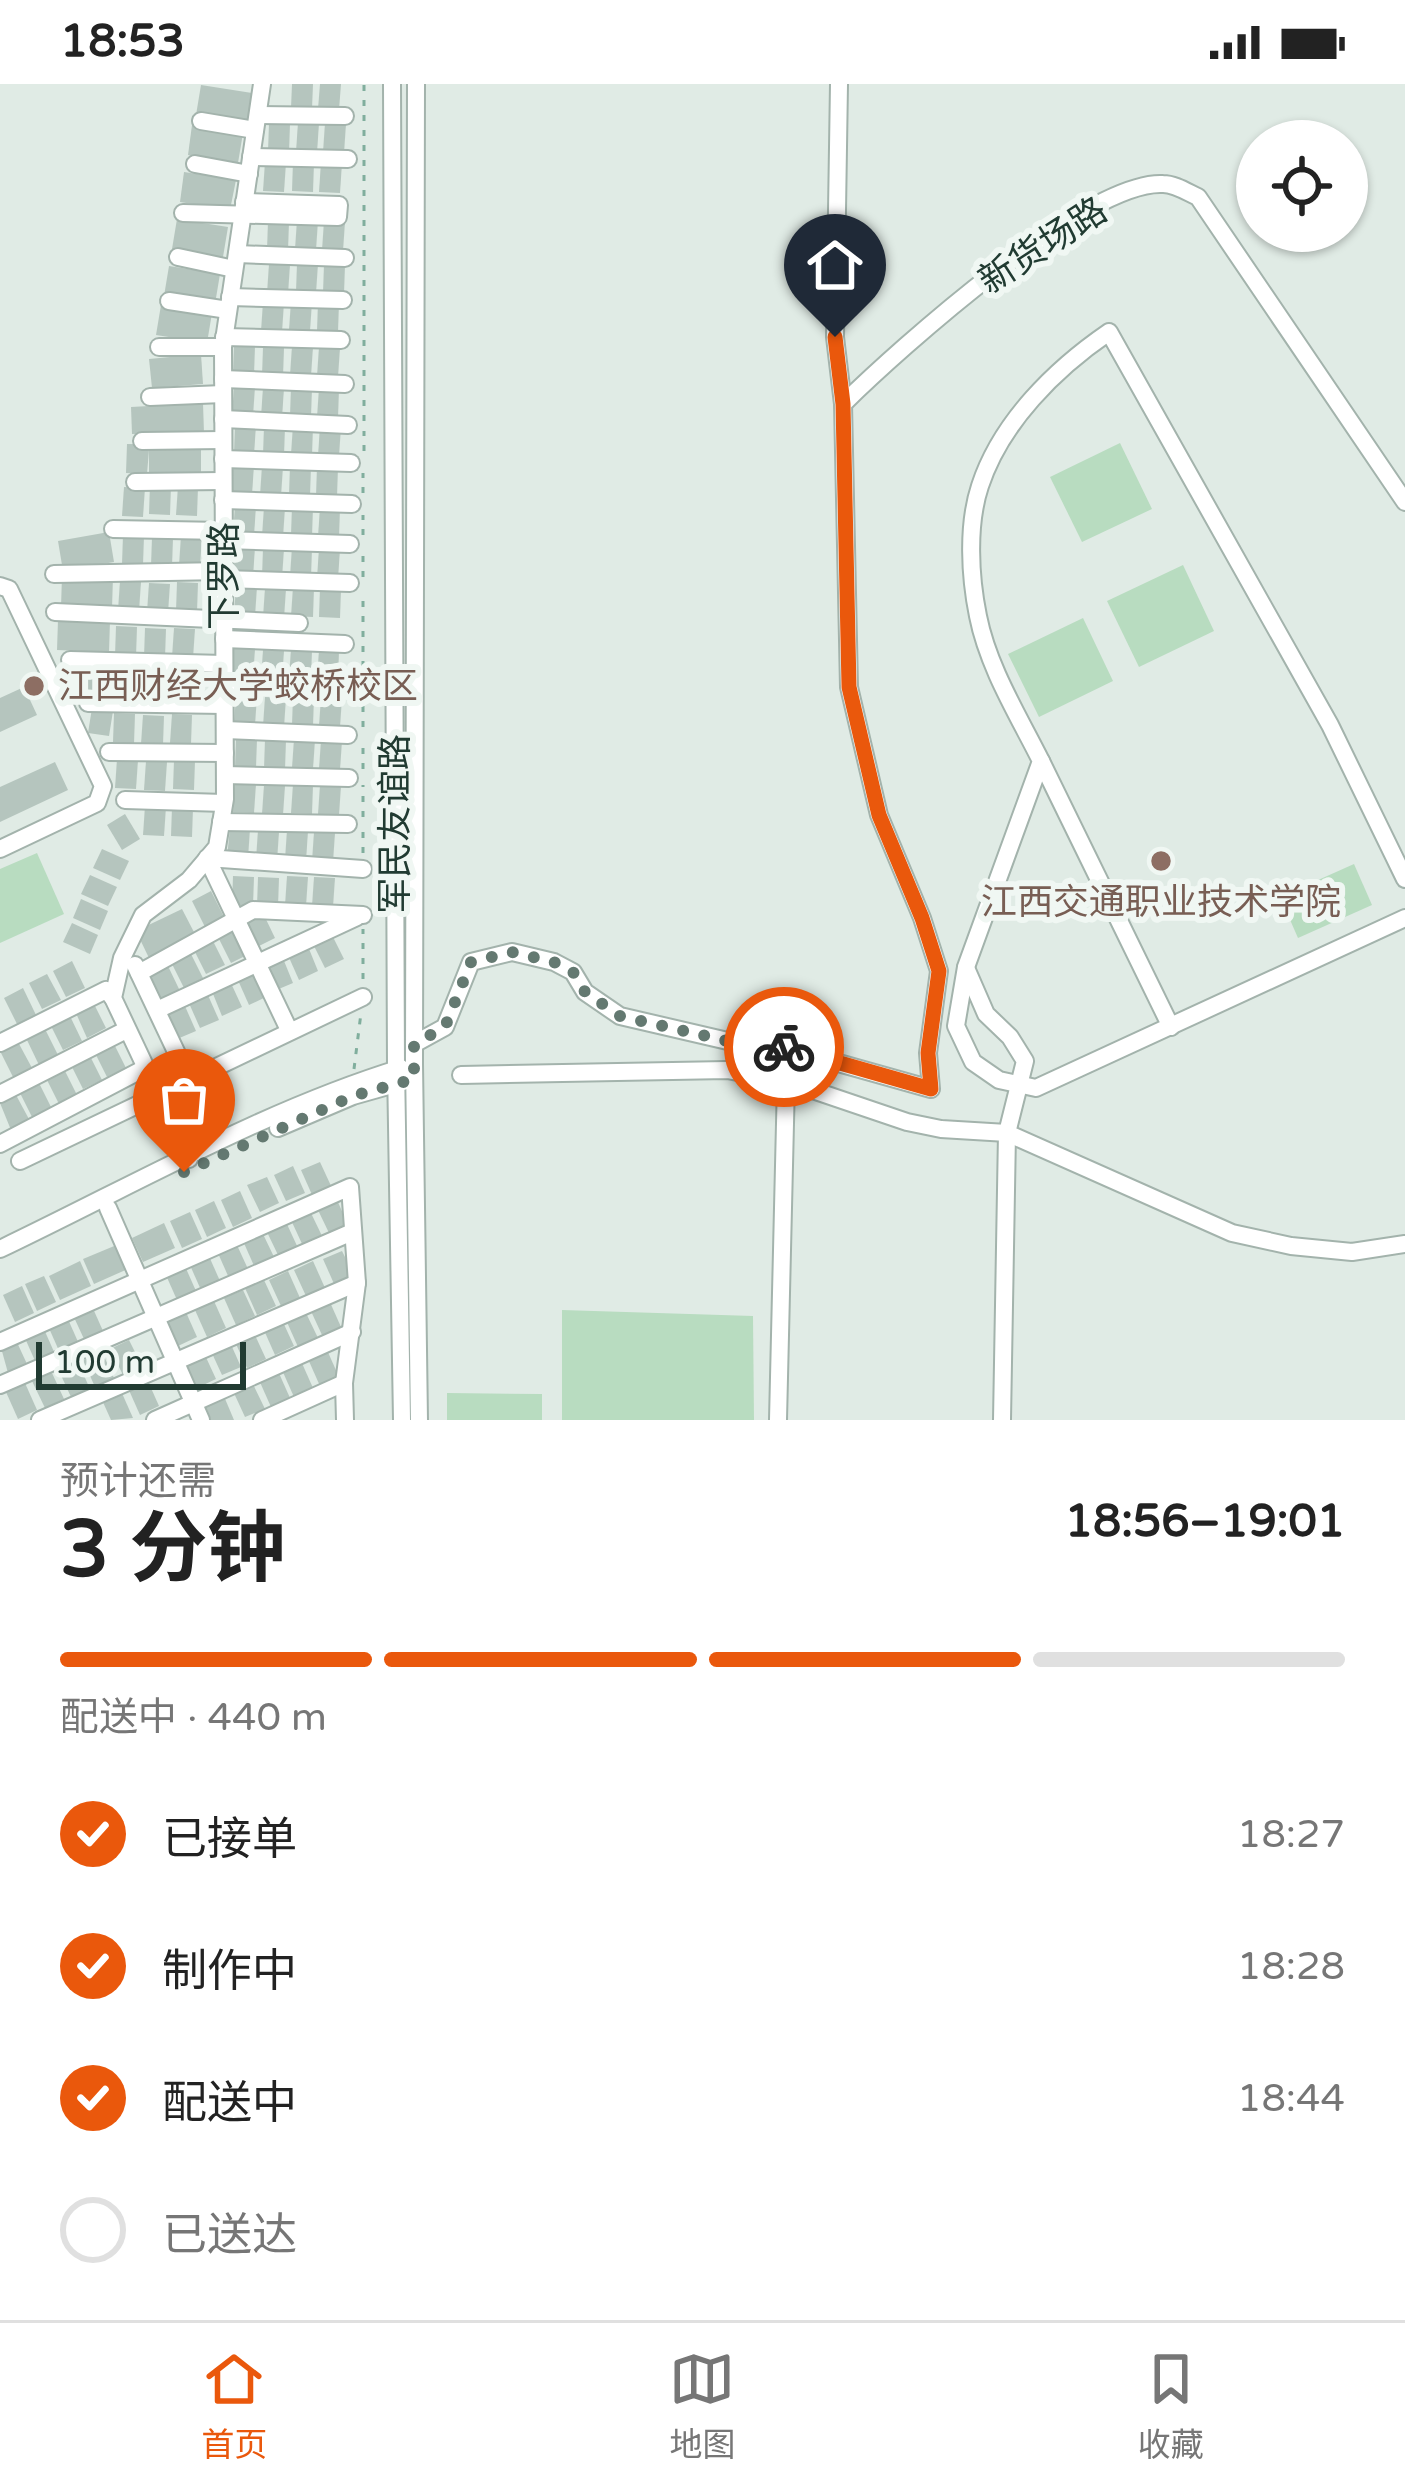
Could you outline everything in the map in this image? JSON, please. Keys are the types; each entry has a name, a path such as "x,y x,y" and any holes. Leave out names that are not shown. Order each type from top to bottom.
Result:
{"street":[{"name":"军民友谊路","path":"392,84 405,1074 402,1420"},
{"name":"军民友谊路","path":"416,84 414,1044 405,1074 419,1420"},
{"path":"414,1044 445,1027 471,962 512,952 573,972 585,992 620,1016 732,1042 778,1046 931,1089 928,1053 939,971 879,815 849,687 843,404 835,337 838,84"},
{"name":"下罗路","path":"113,998 127,948 143,914 189,880 217,847 225,775 223,342 256,122 257,85"},
{"path":"201,121 346,116"},
{"path":"195,164 250,166 348,159"},
{"name":"新货场路","path":"843,404 899,349 1087,210 1139,187 1168,183 1198,197 1405,502"},
{"path":"184,213 243,208"},
{"path":"178,257 236,262 345,258"},
{"path":"169,301 343,300"},
{"path":"1171,1027 993,664 978,617 971,556 980,487 1006,437 1037,392 1070,358 1109,332 1330,725 1405,879"},
{"path":"159,347 341,340"},
{"path":"150,397 223,387 345,384"},
{"path":"223,419 348,425"},
{"path":"142,441 351,463"},
{"path":"135,482 223,481"},
{"path":"224,500 352,504"},
{"path":"113,529 350,544"},
{"path":"54,574 224,575 350,583"},
{"path":"0,586 8,589 103,786 97,803 0,849"},
{"path":"55,612 299,622"},
{"path":"224,639 345,644"},
{"path":"70,661 224,664"},
{"path":"224,686 345,687"},
{"path":"88,703 224,705"},
{"path":"224,730 348,735"},
{"path":"109,752 224,753"},
{"path":"1041,761 965,967 956,1026 973,1062 999,1080 1036,1088 1405,918"},
{"path":"225,775 349,778"},
{"path":"125,800 348,824"},
{"path":"290,1030 207,859 363,869"},
{"path":"139,973 254,910 363,915 157,1010"},
{"path":"127,948 189,1078"},
{"path":"965,967 986,1014 1010,1037 1025,1061 1007,1133 1002,1420"},
{"path":"0,1043 106,990 188,1159"},
{"path":"20,1161 363,998"},
{"path":"0,1094 126,1030"},
{"path":"0,1144 145,1068"},
{"path":"461,1075 727,1070 786,1081 941,1130 1007,1133 1232,1233 1352,1252 1405,1244"},
{"path":"0,1253 352,1083 405,1074"},
{"path":"0,1253 405,1074"},
{"path":"778,1420 786,1081"},
{"path":"0,1342 350,1187 357,1283 344,1383 345,1420"},
{"path":"108,1208 197,1412"},
{"path":"0,1385 350,1233"},
{"path":"40,1420 357,1283"},
{"path":"155,1420 197,1412 352,1333"},
{"path":"262,1420 344,1383"}],"green space":[{"path":"1120,443 1152,509 1082,542 1050,477"},
{"path":"1183,565 1214,631 1139,667 1107,601"},
{"path":"1083,618 1113,681 1039,717 1008,654"},
{"path":"37,853 64,914 0,943 0,869"},
{"path":"1354,864 1372,905 1298,938 1280,897"},
{"path":"562,1310 753,1316 754,1420 562,1420"},
{"path":"447,1393 542,1394 542,1420 447,1420"}],"building":[{"path":"292,84 313,84 312,109 291,108"},
{"path":"320,84 341,84 339,110 318,109"},
{"path":"201,85 252,93 247,123 196,115"},
{"path":"298,122 319,123 317,153 296,152"},
{"path":"269,123 290,124 289,153 268,152"},
{"path":"325,123 346,124 344,153 323,152"},
{"path":"192,125 243,133 238,163 188,155"},
{"path":"293,161 314,163 313,192 292,191"},
{"path":"265,162 286,163 284,192 263,191"},
{"path":"321,162 342,163 340,193 319,192"},
{"path":"184,172 236,180 230,210 180,202"},
{"path":"177,219 228,227 223,257 172,249"},
{"path":"297,220 318,221 316,250 295,249"},
{"path":"268,221 289,222 288,251 267,250"},
{"path":"324,221 345,222 343,251 322,250"},
{"path":"297,263 318,264 316,293 296,292"},
{"path":"269,264 290,265 288,294 267,293"},
{"path":"324,264 345,265 344,294 323,293"},
{"path":"169,266 220,274 215,304 164,296"},
{"path":"291,301 312,302 310,331 289,330"},
{"path":"263,302 284,303 282,332 261,331"},
{"path":"318,302 339,303 338,332 317,331"},
{"path":"161,305 212,313 207,343 156,335"},
{"path":"234,345 255,346 254,375 233,374"},
{"path":"292,346 313,347 311,376 290,375"},
{"path":"263,347 284,348 283,377 262,376"},
{"path":"319,347 340,348 338,377 317,376"},
{"path":"201,354 203,384 152,388 149,359"},
{"path":"234,386 255,387 253,416 232,415"},
{"path":"263,387 284,388 282,418 261,417"},
{"path":"291,387 312,388 311,417 290,416"},
{"path":"319,388 339,389 338,418 317,417"},
{"path":"203,403 204,433 132,434 131,407"},
{"path":"235,424 256,425 254,455 234,454"},
{"path":"293,425 313,426 312,456 291,454"},
{"path":"264,426 285,427 284,456 263,455"},
{"path":"320,426 341,427 339,456 318,456"},
{"path":"127,444 201,445 201,476 149,476 149,450 147,474 126,473"},
{"path":"233,464 254,465 252,495 231,494"},
{"path":"290,465 311,466 310,496 289,495"},
{"path":"262,466 283,467 281,496 260,495"},
{"path":"317,466 338,467 337,497 316,496"},
{"path":"150,484 171,485 170,515 149,514"},
{"path":"178,486 198,487 197,516 176,515"},
{"path":"124,487 145,488 143,517 122,516"},
{"path":"235,505 256,506 254,536 233,534"},
{"path":"292,506 313,507 312,537 291,535"},
{"path":"264,507 285,508 283,537 262,536"},
{"path":"320,507 340,508 339,538 318,537"},
{"path":"109,532 114,562 63,571 58,541"},
{"path":"123,535 144,536 143,565 122,564"},
{"path":"181,536 202,537 200,566 179,565"},
{"path":"152,537 173,538 172,567 151,566"},
{"path":"234,546 255,547 253,577 233,576"},
{"path":"292,547 312,548 311,578 290,576"},
{"path":"263,548 284,549 282,578 262,577"},
{"path":"319,548 340,549 338,579 317,578"},
{"path":"62,576 113,577 112,608 61,607"},
{"path":"120,581 141,582 139,611 118,610"},
{"path":"177,582 198,583 197,612 176,611"},
{"path":"149,583 170,584 168,613 147,612"},
{"path":"236,586 257,587 255,616 234,615"},
{"path":"293,587 314,588 313,617 291,616"},
{"path":"265,588 286,589 284,618 263,617"},
{"path":"320,588 341,589 340,618 319,617"},
{"path":"58,620 110,621 109,652 57,650"},
{"path":"116,626 137,627 136,657 115,656"},
{"path":"145,628 166,629 165,658 144,657"},
{"path":"174,628 195,629 193,658 172,657"},
{"path":"234,648 255,649 253,678 232,677"},
{"path":"291,649 312,650 311,679 289,678"},
{"path":"263,650 284,651 282,680 261,679"},
{"path":"319,650 339,651 338,680 317,679"},
{"path":"78,667 108,670 105,691 76,688"},
{"path":"114,669 135,670 134,699 113,698"},
{"path":"172,670 193,671 191,701 170,700"},
{"path":"143,671 164,672 163,701 142,700"},
{"path":"24,687 37,715 0,732 0,698"},
{"path":"236,695 257,696 255,725 234,724"},
{"path":"293,696 314,697 313,726 292,725"},
{"path":"265,697 286,698 284,727 263,726"},
{"path":"321,697 342,698 340,727 319,726"},
{"path":"92,708 113,711 109,736 88,733"},
{"path":"114,713 135,714 134,744 113,742"},
{"path":"172,714 192,715 191,744 170,743"},
{"path":"143,715 164,716 163,745 141,744"},
{"path":"236,738 257,739 256,768 235,767"},
{"path":"265,739 286,740 285,770 264,769"},
{"path":"294,739 315,740 313,769 292,768"},
{"path":"321,740 342,741 340,770 319,769"},
{"path":"117,759 138,760 136,789 115,788"},
{"path":"174,760 195,761 194,790 173,789"},
{"path":"146,761 167,762 165,791 144,790"},
{"path":"55,762 68,790 0,822 0,787"},
{"path":"235,783 256,784 254,813 233,812"},
{"path":"293,784 313,785 312,814 291,813"},
{"path":"264,785 285,786 283,815 262,814"},
{"path":"320,785 341,786 339,815 318,814"},
{"path":"145,806 166,807 164,836 143,835"},
{"path":"172,807 193,808 192,837 171,836"},
{"path":"125,814 140,839 122,850 107,825"},
{"path":"230,828 250,829 248,858 227,857"},
{"path":"258,830 279,832 277,861 256,859"},
{"path":"287,830 308,831 306,861 285,859"},
{"path":"314,832 335,833 333,862 312,861"},
{"path":"102,849 129,861 120,880 93,868"},
{"path":"90,875 117,887 108,906 81,894"},
{"path":"233,876 254,877 253,906 232,905"},
{"path":"287,876 308,877 306,906 285,905"},
{"path":"258,877 279,878 278,907 257,906"},
{"path":"314,877 335,878 333,907 312,906"},
{"path":"211,891 224,917 205,927 192,901"},
{"path":"81,899 108,911 100,930 73,918"},
{"path":"182,909 196,936 149,958 136,931"},
{"path":"262,911 275,938 257,947 244,921"},
{"path":"72,923 98,935 90,954 63,942"},
{"path":"236,927 249,954 231,963 218,937"},
{"path":"331,933 344,959 325,968 312,942"},
{"path":"212,939 225,965 206,974 193,948"},
{"path":"307,944 318,971 299,980 287,953"},
{"path":"190,952 203,978 184,988 171,962"},
{"path":"282,956 293,983 274,991 262,964"},
{"path":"72,961 85,988 66,997 53,971"},
{"path":"167,964 180,991 162,1000 149,974"},
{"path":"257,969 268,996 249,1005 237,978"},
{"path":"47,974 61,1000 42,1009 29,983"},
{"path":"230,981 242,1007 222,1016 211,989"},
{"path":"23,988 36,1015 17,1024 4,998"},
{"path":"207,993 219,1020 200,1028 188,1001"},
{"path":"93,1002 106,1028 87,1038 75,1011"},
{"path":"184,1004 196,1031 177,1039 165,1013"},
{"path":"69,1014 82,1041 63,1050 50,1024"},
{"path":"45,1029 58,1055 39,1065 26,1038"},
{"path":"18,1042 32,1068 13,1077 0,1051"},
{"path":"113,1042 126,1068 107,1077 94,1051"},
{"path":"89,1054 102,1080 83,1089 70,1063"},
{"path":"64,1069 77,1095 59,1104 46,1078"},
{"path":"38,1081 51,1107 32,1117 19,1091"},
{"path":"16,1095 30,1121 11,1130 0,1103"},
{"path":"320,1162 332,1188 313,1197 301,1170"},
{"path":"293,1166 305,1193 286,1201 274,1175"},
{"path":"267,1177 279,1203 260,1212 247,1185"},
{"path":"240,1191 252,1218 233,1227 221,1200"},
{"path":"337,1200 349,1227 330,1235 317,1208"},
{"path":"214,1201 226,1228 207,1237 195,1210"},
{"path":"310,1211 323,1238 303,1246 291,1220"},
{"path":"190,1212 202,1239 182,1248 170,1221"},
{"path":"286,1222 298,1248 279,1257 266,1230"},
{"path":"164,1223 175,1248 143,1262 132,1238"},
{"path":"262,1232 275,1259 255,1268 243,1241"},
{"path":"236,1243 248,1269 229,1278 217,1251"},
{"path":"119,1244 130,1268 94,1284 83,1259"},
{"path":"342,1251 355,1277 335,1286 323,1259"},
{"path":"208,1254 220,1281 201,1290 189,1263"},
{"path":"80,1261 91,1286 60,1300 49,1276"},
{"path":"313,1261 325,1288 306,1296 294,1270"},
{"path":"184,1264 196,1291 177,1300 165,1273"},
{"path":"288,1271 300,1298 281,1306 269,1280"},
{"path":"44,1276 56,1302 37,1311 25,1284"},
{"path":"264,1280 276,1306 257,1315 245,1288"},
{"path":"22,1286 34,1313 15,1322 3,1295"},
{"path":"243,1290 255,1316 236,1325 224,1298"},
{"path":"329,1300 341,1327 322,1335 310,1309"},
{"path":"214,1301 226,1328 207,1337 195,1310"},
{"path":"91,1304 103,1331 84,1339 72,1313"},
{"path":"185,1310 197,1337 178,1346 166,1319"},
{"path":"305,1311 318,1338 298,1347 286,1320"},
{"path":"67,1317 79,1344 60,1353 48,1326"},
{"path":"282,1320 294,1346 275,1355 263,1328"},
{"path":"43,1327 55,1354 36,1363 24,1336"},
{"path":"254,1333 266,1359 247,1368 235,1342"},
{"path":"15,1338 27,1364 8,1373 0,1344"},
{"path":"129,1340 142,1366 123,1375 110,1349"},
{"path":"229,1340 241,1367 222,1375 210,1349"},
{"path":"327,1350 339,1377 320,1386 308,1359"},
{"path":"102,1352 114,1378 95,1387 83,1360"},
{"path":"204,1353 216,1379 197,1388 185,1361"},
{"path":"301,1361 313,1388 294,1397 282,1370"},
{"path":"78,1362 90,1389 71,1397 59,1371"},
{"path":"278,1371 290,1398 271,1407 259,1380"},
{"path":"52,1373 64,1399 45,1408 32,1381"},
{"path":"147,1379 159,1406 140,1415 128,1388"},
{"path":"252,1382 265,1409 245,1417 233,1391"},
{"path":"25,1383 37,1410 18,1419 6,1392"},
{"path":"121,1391 133,1418 111,1420 102,1400"},
{"path":"223,1394 234,1420 211,1420 204,1403"}],"way so far":[{"path":"184,1172 353,1096 414,1079 414,1044 445,1027 471,962 512,952 573,972 585,992 620,1016 732,1042 784,1047"}],"place":[{"name":"江西财经大学蛟桥校区","path":"34,686"},
{"name":"江西交通职业技术学院","path":"1161,861"}],"route":[{"path":"784,1047 931,1089 928,1053 939,971 879,815 849,687 843,404 835,337"}]}
